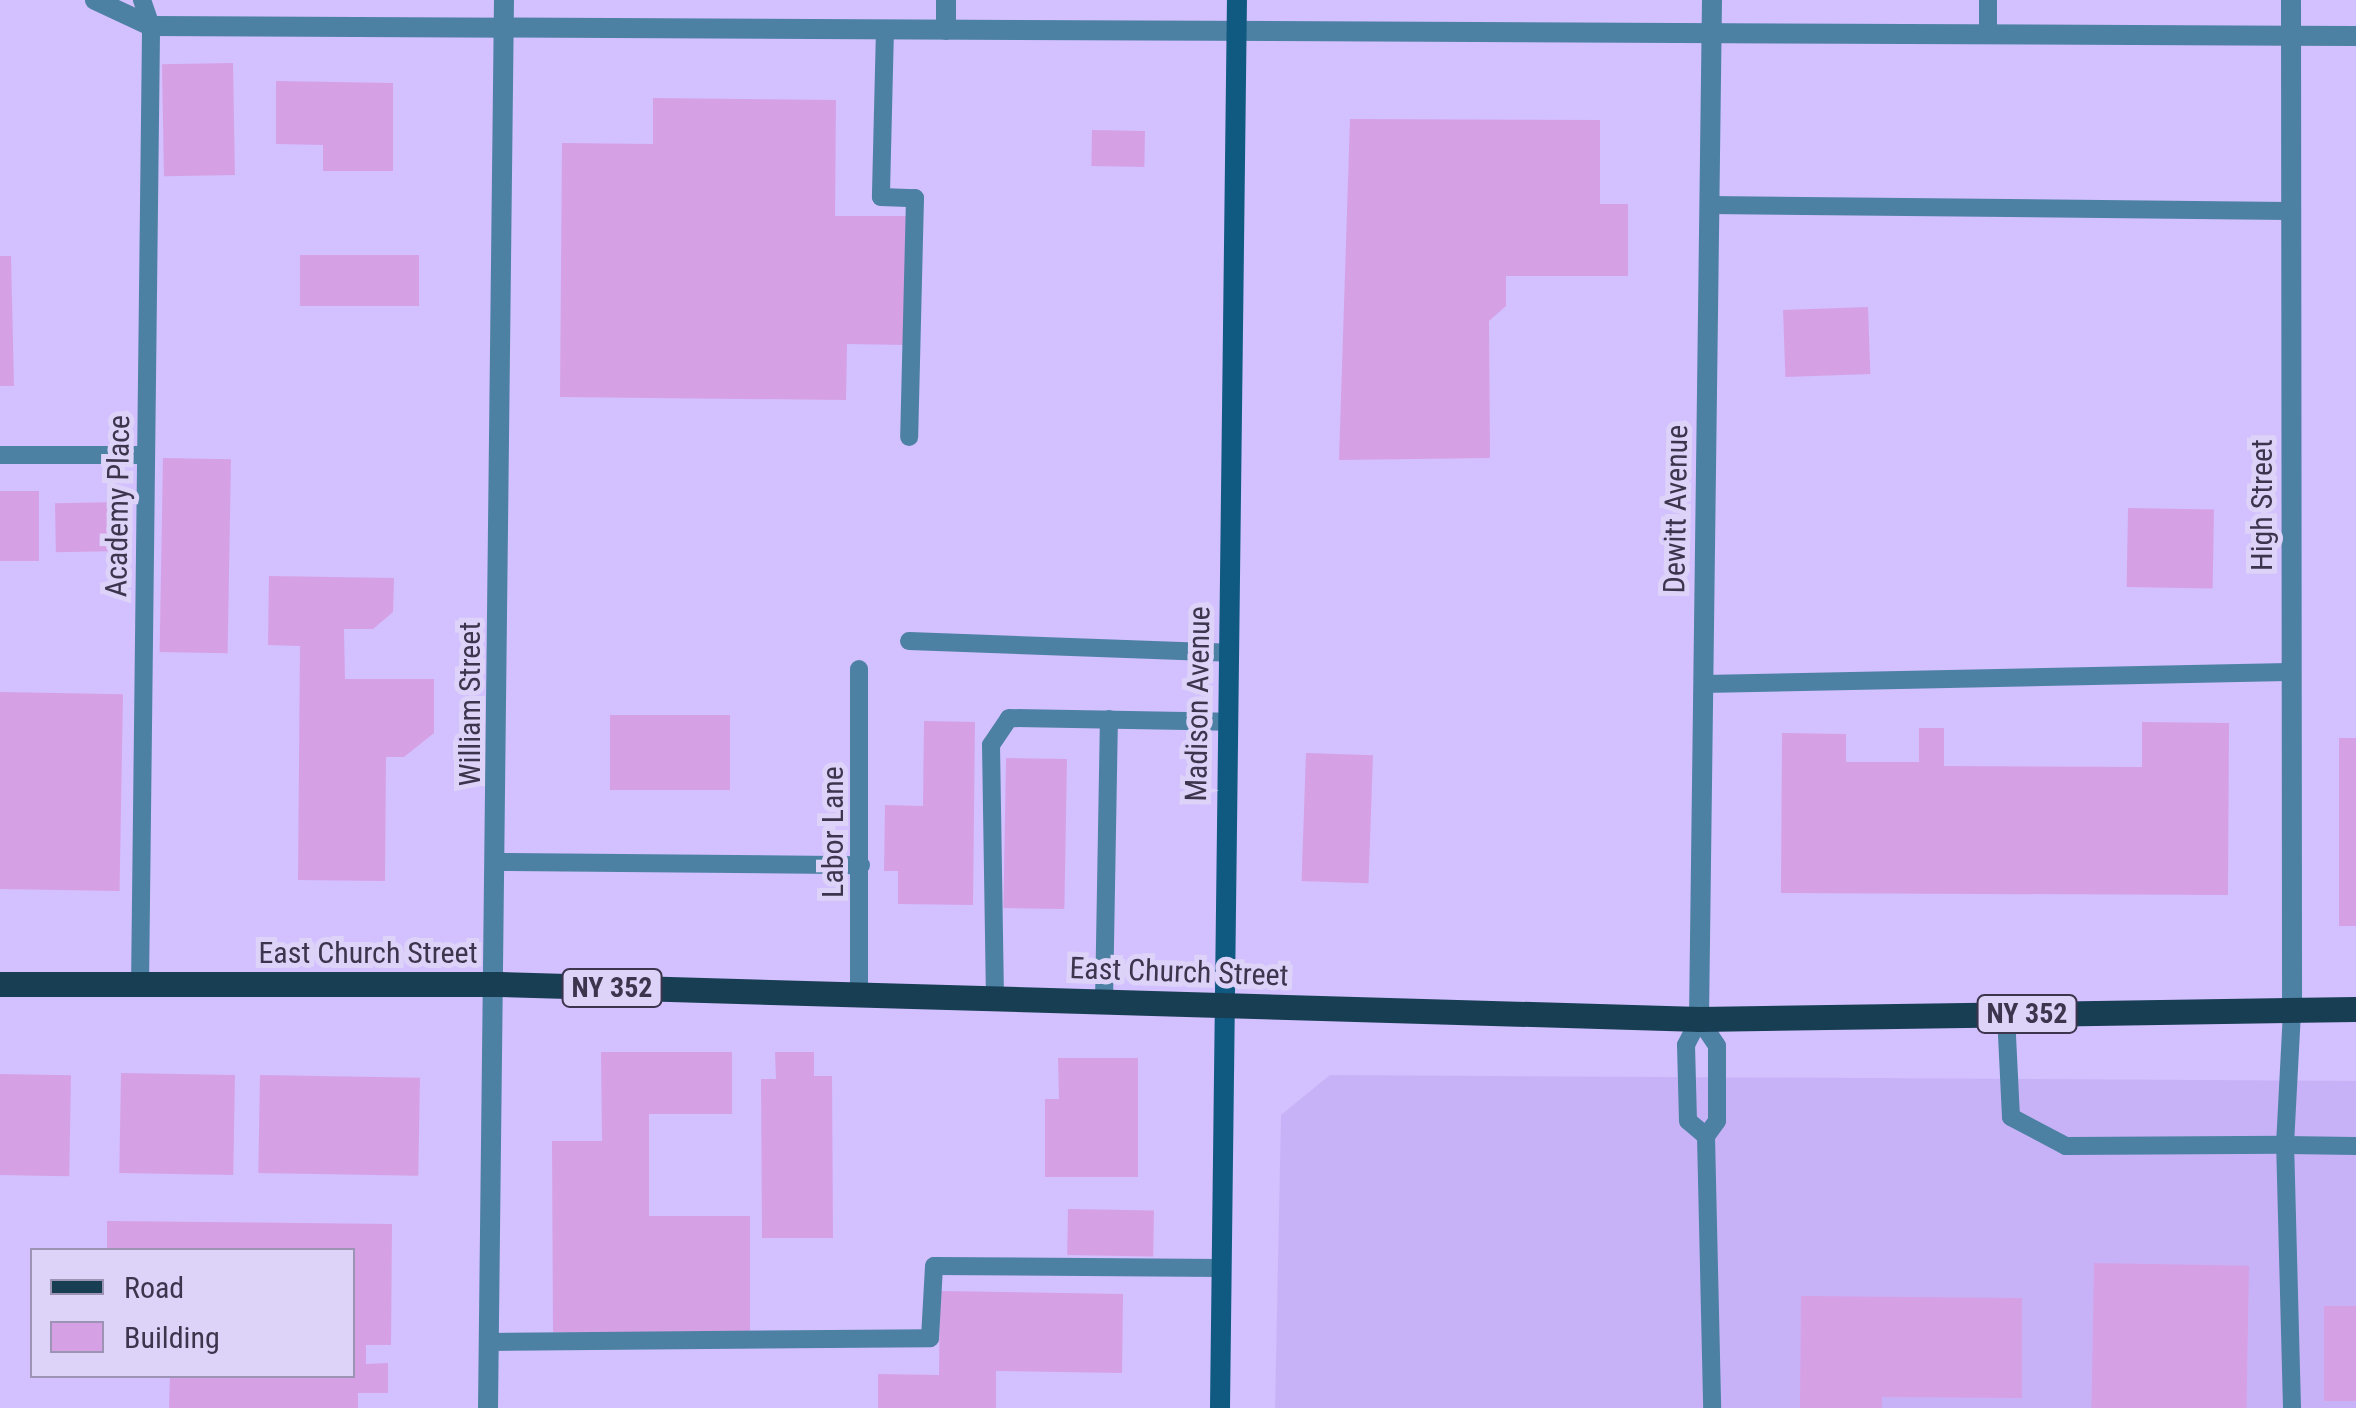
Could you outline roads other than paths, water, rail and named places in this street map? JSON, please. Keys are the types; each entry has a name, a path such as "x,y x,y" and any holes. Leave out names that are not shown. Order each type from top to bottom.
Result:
{"main road":[{"name":"Madison Avenue","path":"1220,1408 1237,0"},
{"name":"East Church Street","path":"0,984 140,988 499,984 1699,1019 2356,1010"}],"street":[{"path":"95,0 151,26 2356,36"},
{"name":"William Street","path":"488,1408 499,984 504,0"},
{"path":"946,0 946,30"},
{"name":"Dewitt Avenue","path":"1699,1019 1712,0"},
{"name":"High Street","path":"2292,0 2292,1010"}],"lane":[{"name":"Academy Place","path":"140,988 151,26 142,0"},
{"path":"1988,0 1988,32"},
{"path":"885,30 881,197 916,198 909,437"},
{"path":"1710,205 2292,211"},
{"path":"0,455 146,455"},
{"path":"909,641 1229,653"},
{"name":"Labor Lane","path":"859,996 860,668"},
{"path":"1703,684 2292,672"},
{"path":"995,999 991,746 1009,718 1228,722"},
{"path":"1104,1002 1109,719"},
{"path":"499,862 860,865"},
{"path":"2292,1010 2286,1145 2292,1408"},
{"path":"2006,1015 2011,1117 2066,1146 2356,1146"},
{"path":"1699,1019 1686,1046 1688,1120 1706,1136"},
{"path":"1699,1019 1717,1046 1717,1121 1706,1136 1712,1408"},
{"path":"488,1342 930,1338 934,1266 1222,1268"}]}
